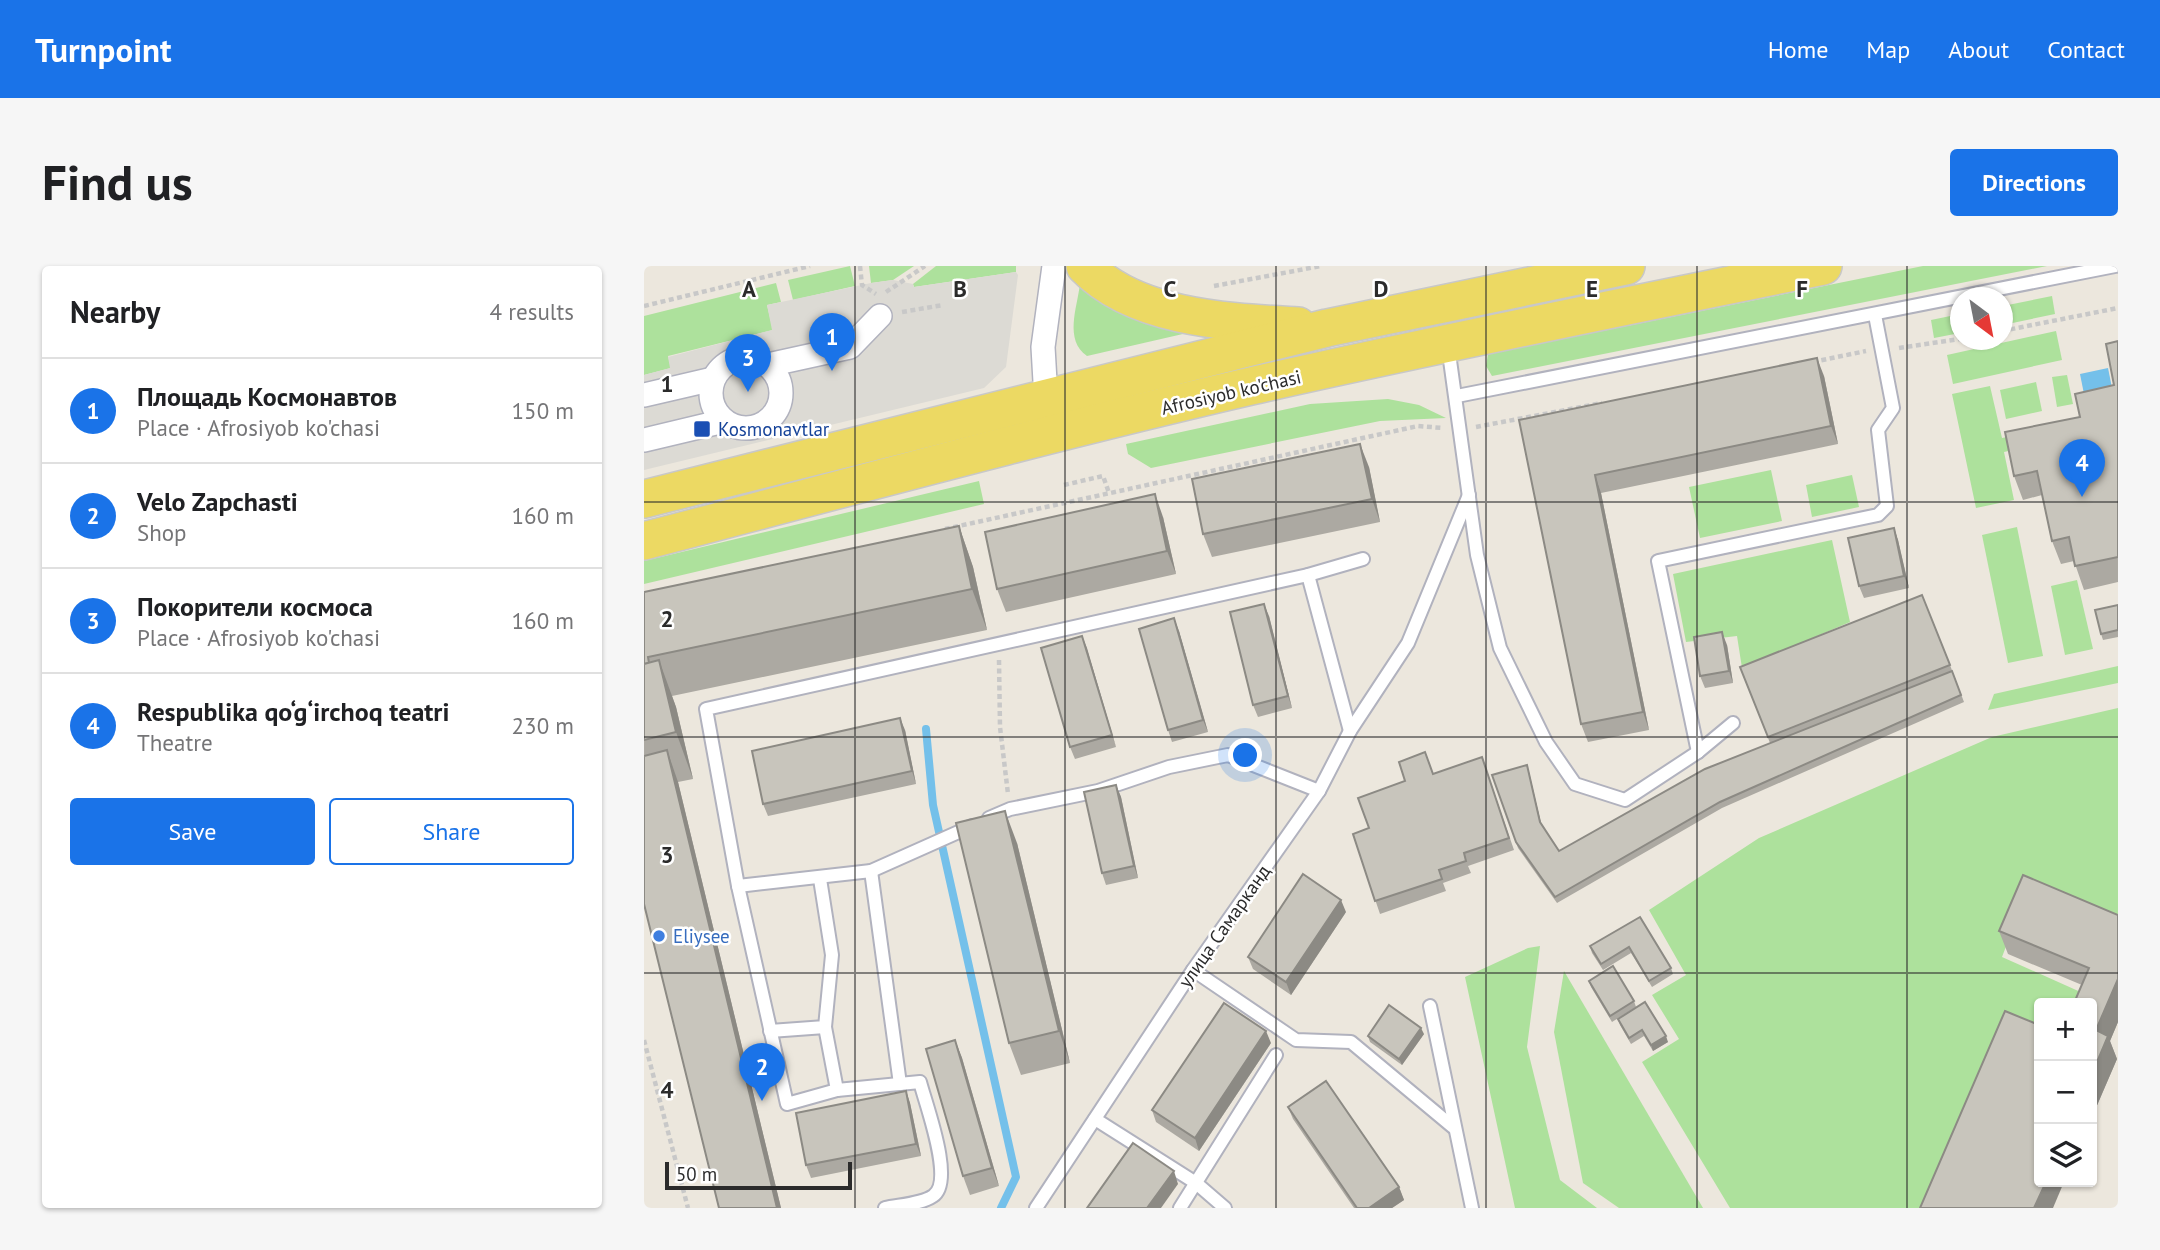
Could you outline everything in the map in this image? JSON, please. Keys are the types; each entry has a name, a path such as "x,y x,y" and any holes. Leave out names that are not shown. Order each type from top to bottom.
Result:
{"main road":[{"path":"1085,266 1122,293 1169,309 1248,322 1327,328"},
{"name":"Afrosiyob ko'chasi","path":"644,541 1327,328 1626,266"},
{"name":"Afrosiyob ko'chasi","path":"644,499 1050,416 1447,342 1823,266"}],"street":[{"path":"1050,416 1043,347 1054,266"},
{"path":"768,365 850,347 878,305"},
{"path":"644,396 713,379 727,363 737,358 759,360 768,365 775,373 781,394 774,414 755,427 745,428 724,421 644,440"},
{"path":"713,379 712,402 724,421"}],"lane":[{"path":"1457,396 2115,266"},
{"path":"1698,752 1658,561 1878,515 1888,506 1878,430 1893,408 1875,315"},
{"path":"1447,342 1457,396 1477,555 1500,648 1546,742 1575,784 1625,800 1698,752 1733,723"},
{"name":"улица Самарканд","path":"1036,1208 1192,970 1319,791 1350,731 1408,643 1469,495"},
{"path":"885,1208 933,1196 942,1184 942,1166 920,1082 837,1090 787,1104 738,886 706,709 1308,575 1363,559"},
{"path":"1308,575 1350,731"},
{"path":"738,886 820,879 872,871 1010,809 1098,791 1169,767 1228,755 1319,791"},
{"path":"872,871 900,1084"},
{"path":"820,879 832,955 825,1027 837,1090"},
{"path":"1192,970 1296,1040 1351,1042 1453,1127"},
{"path":"1430,1006 1453,1127 1472,1208"},
{"path":"770,1031 825,1027"},
{"path":"1180,1208 1276,1055"},
{"path":"1094,1119 1196,1183 1225,1208"}],"path":[{"path":"644,306 810,266"},
{"path":"860,266 862,285 878,305"},
{"path":"878,305 890,291 925,266"},
{"path":"1226,285 1321,266"},
{"path":"878,305 943,305"},
{"path":"2013,329 2118,308"},
{"path":"1799,364 1880,349 1950,342"},
{"path":"1461,430 1610,401"},
{"path":"934,531 1418,426"},
{"path":"1064,485 1103,476 1109,493"},
{"path":"999,645 1000,727 1010,809"},
{"path":"644,1040 688,1208"}],"green space":[{"path":"850,266 855,286 793,300 788,280"},
{"path":"869,266 914,266 893,280 871,283"},
{"path":"936,266 1016,266 1016,272 914,287 913,284"},
{"path":"1923,266 2047,266 1492,376 1486,366 1488,354"},
{"path":"776,283 781,302 767,305 773,330 668,356 671,368 644,375 644,316"},
{"path":"1080,284 1209,328 1087,356 1080,349 1074,333"},
{"path":"2052,296 2055,314 2013,323 2013,304"},
{"path":"1950,316 1950,335 1934,338 1931,320"},
{"path":"2056,331 2062,360 1953,384 1947,355 1970,350 2013,350 2013,340"},
{"path":"2067,375 2073,404 2057,407 2052,377"},
{"path":"2036,382 2042,411 2006,419 2000,390"},
{"path":"1990,386 2002,438 2077,422 2080,435 2004,452 2014,500 1976,508 1952,394"},
{"path":"1388,399 1419,405 1446,418 1380,421 1151,468 1128,454 1126,444 1310,404"},
{"path":"1771,470 1782,521 1700,538 1689,487"},
{"path":"1852,475 1859,507 1812,517 1806,485"},
{"path":"979,481 984,504 644,584 644,561"},
{"path":"2017,527 2043,656 2008,663 1982,535"},
{"path":"1832,540 1850,622 1742,668 1737,636 1686,642 1673,574"},
{"path":"2077,580 2093,649 2065,655 2051,586"},
{"path":"2118,666 2118,683 1988,710 1994,694"},
{"path":"2118,708 2118,930 2027,891 2002,957 2085,994 2084,998 2034,998 2034,1043 1924,1208 1730,1208 1642,1062 1679,1039 1652,995 1686,975 1649,910 1759,838 1992,737"},
{"path":"1540,946 1527,1047 1560,1180 1597,1208 1515,1208 1465,977 1528,948"},
{"path":"1564,971 1703,1208 1619,1208 1583,1183 1554,1032"}],"shaded area":[{"path":"1016,272 1018,275 1006,367 984,388 644,470 644,375 670,368 668,357 772,330 767,305 893,280 913,284 914,287"}],"water":[{"path":"2108,368 2113,393 2085,399 2080,374"}],"building":[{"path":"2118,341 2118,557 2075,566 2069,537 2052,541 2037,471 2014,476 2005,432 2080,417 2075,394 2114,385 2106,344"},
{"path":"1817,358 1831,426 1595,475 1643,712 1581,724 1519,420"},
{"path":"1360,444 1372,499 1203,534 1192,479"},
{"path":"1155,494 1167,551 997,589 985,532"},
{"path":"959,526 972,589 648,657 649,663 644,664 644,592"},
{"path":"1894,528 1904,576 1859,586 1848,538"},
{"path":"1922,595 1950,665 1768,737 1740,667"},
{"path":"1264,604 1288,696 1253,705 1230,612"},
{"path":"2118,605 2118,630 2101,634 2095,610"},
{"path":"1174,618 1203,720 1168,730 1139,629"},
{"path":"1722,632 1729,671 1700,676 1694,637"},
{"path":"1082,636 1112,735 1070,747 1041,648"},
{"path":"659,660 676,732 644,740 644,664"},
{"path":"1952,671 1961,695 1720,802 1555,897 1516,842 1492,775 1527,765 1540,822 1559,851 1705,769"},
{"path":"900,718 912,771 763,804 752,751"},
{"path":"667,750 777,1208 719,1208 644,904 644,756"},
{"path":"1425,752 1433,774 1482,757 1509,838 1464,853 1466,861 1439,870 1442,879 1375,901 1353,834 1369,828 1358,798 1405,781 1399,762"},
{"path":"1116,785 1134,866 1102,873 1084,792"},
{"path":"1005,811 1059,1031 1009,1043 956,823"},
{"path":"1303,874 1341,900 1286,982 1248,957"},
{"path":"2023,875 2118,915 2118,979 2097,1028 2097,998 2076,998 2089,968 1999,931"},
{"path":"1640,917 1671,968 1649,981 1629,947 1601,964 1590,946"},
{"path":"1613,966 1634,1001 1610,1016 1589,981"},
{"path":"1645,1002 1666,1036 1651,1045 1642,1030 1629,1038 1618,1019"},
{"path":"1224,1003 1266,1031 1195,1138 1152,1110"},
{"path":"1389,1005 1421,1028 1399,1059 1368,1036"},
{"path":"2005,1011 2034,1023 2034,1187 2044,1187 2034,1208 1920,1208"},
{"path":"2097,1030 2108,1036 2097,1062"},
{"path":"955,1040 992,1168 963,1176 926,1049"},
{"path":"1326,1081 1399,1187 1369,1208 1357,1208 1288,1107"},
{"path":"906,1091 916,1144 806,1165 796,1113"},
{"path":"1133,1143 1174,1171 1147,1208 1087,1208"}],"waterway":[{"path":"926,729 933,805 1016,1177 1001,1208"}],"place":[{"name":"Площадь Космонавтов","path":"832,371"},
{"name":"Покорители космоса","path":"748,392"},
{"name":"Kosmonavtlar","path":"702,429"},
{"name":"Respublika qo‘g‘irchoq teatri","path":"2082,497"},
{"name":"Eliysee","path":"659,936"},
{"name":"Velo Zapchasti","path":"762,1101"}]}
